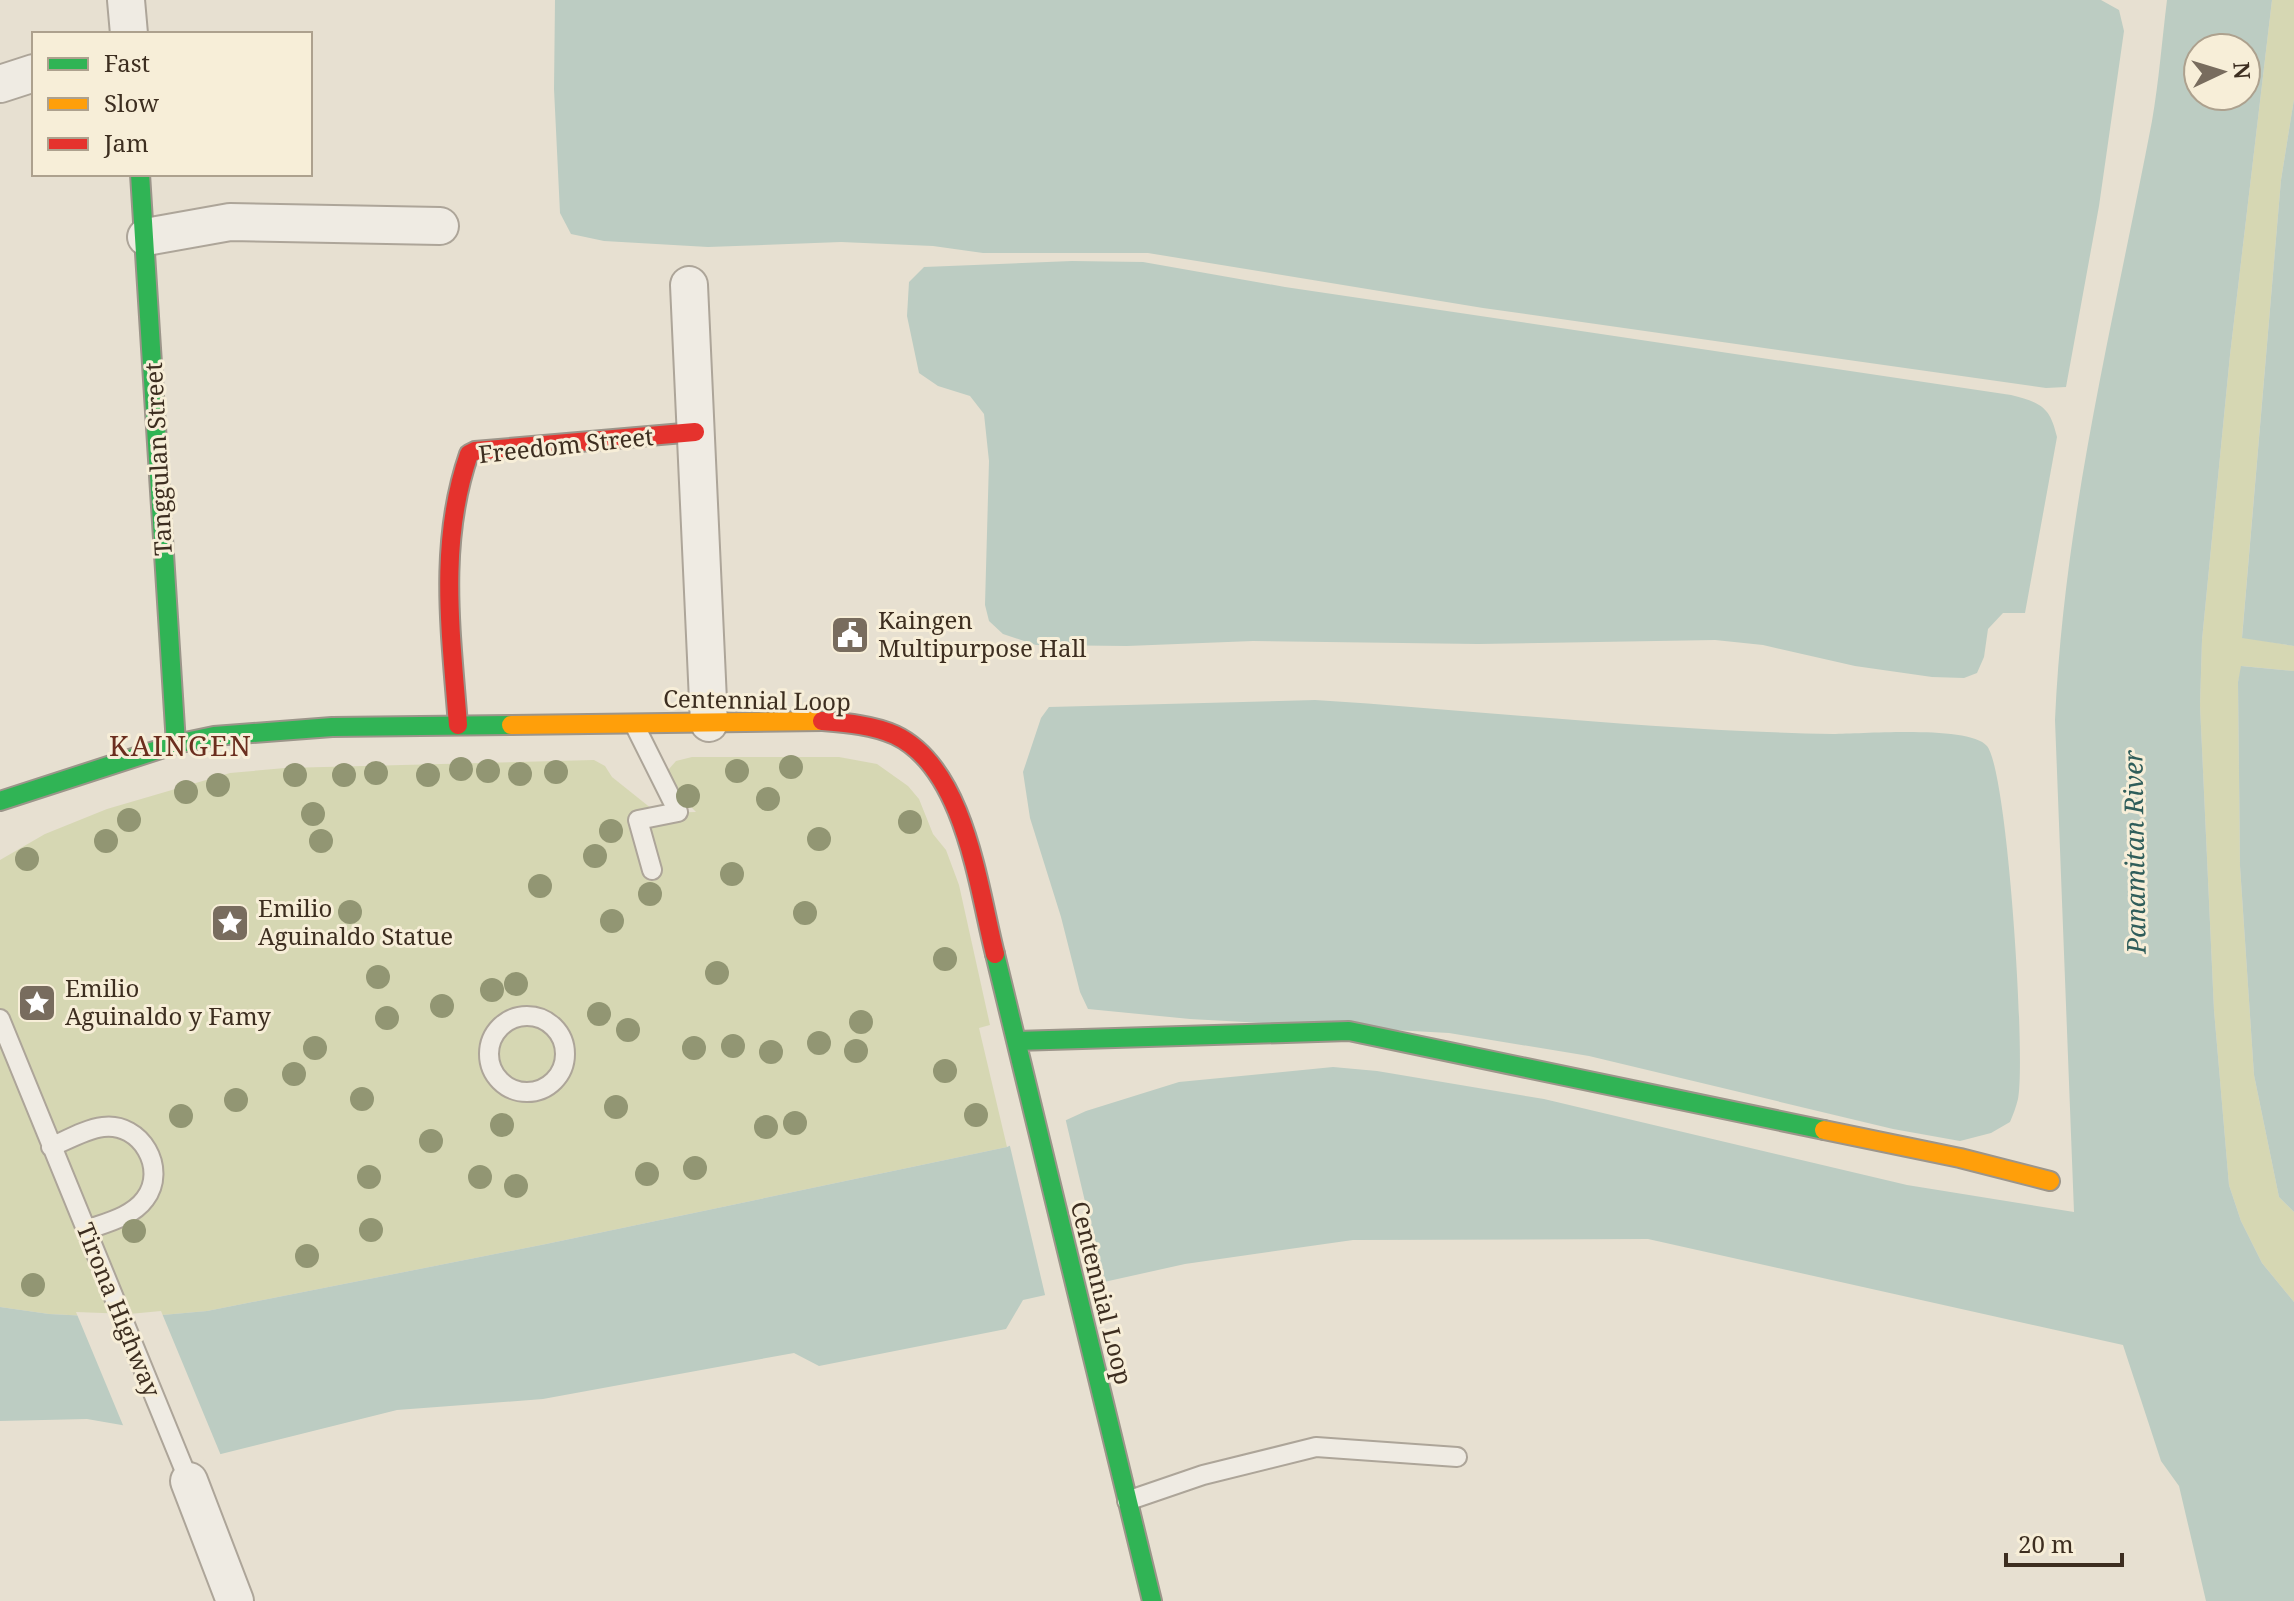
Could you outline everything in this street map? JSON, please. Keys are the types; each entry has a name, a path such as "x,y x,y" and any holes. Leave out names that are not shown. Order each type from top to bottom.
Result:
{"street":[{"path":"126,0 129,32"},
{"path":"0,84 32,74"},
{"name":"Tanggulan Street","path":"140,176 176,744"},
{"path":"146,237 230,222 440,226"},
{"path":"689,285 709,723"},
{"name":"Freedom Street","path":"458,725 448,579 455,493 469,454 475,451 695,432"},
{"name":"Centennial Loop","path":"0,801 176,744 256,730 845,722 899,736 929,758 943,778 964,829 1152,1601"},
{"path":"1016,1041 1349,1031 1960,1158 2050,1181"},
{"name":"Tirona Highway","path":"189,1481 235,1601"}],"lane":[{"path":"634,723 678,812 638,820 652,870"},
{"path":"537,1017 548,1022 563,1042 565,1054 557,1078 536,1091 511,1089 501,1083 489,1060 493,1036 512,1019 537,1017"},
{"name":"Tirona Highway","path":"0,1019 189,1481"},
{"path":"51,1147 103,1127 131,1132 143,1142 148,1152 153,1167 153,1184 146,1198 134,1210 86,1230"},
{"path":"1127,1501 1203,1475 1316,1447 1457,1457"}],"green space":[{"path":"2272,0 2294,0 2294,99 2281,180 2242,637 2294,646 2294,671 2242,666 2238,682 2240,866 2254,1075 2279,1197 2294,1212 2294,1302 2262,1263 2241,1221 2229,1185 2214,1010 2200,705 2202,640 2230,355 2259,112 2262,112 2262,85"},
{"path":"692,757 839,757 877,764 908,786 919,799 933,834 946,850 959,885 990,1025 979,1028 1007,1147 546,1244 207,1311 129,1318 49,1314 0,1307 0,860 45,834 107,809 230,773 285,768 594,760 605,766 612,777 657,813 696,812 662,777 676,761"}],"water":[{"path":"555,0 2101,0 2119,10 2124,31 2099,206 2066,387 2046,388 1483,308 1148,253 983,253 933,246 841,242 708,247 604,241 571,234 560,213 554,89"},
{"name":"Panamitan River","path":"2167,0 2272,0 2262,85 2262,32 2182,32 2182,112 2259,112 2230,355 2202,640 2200,705 2214,1010 2229,1185 2241,1221 2262,1263 2294,1302 2294,1601 2206,1601 2179,1486 2161,1461 2123,1345 1648,1239 1353,1240 1185,1264 1023,1300 1006,1329 819,1366 794,1353 543,1399 397,1410 209,1457 133,1427 87,1419 0,1421 0,1307 49,1314 129,1318 207,1311 546,1244 1007,1147 1086,1111 1179,1082 1333,1067 1377,1071 1544,1099 1907,1185 2074,1212 2055,720 2060,644 2080,493 2159,76"},
{"path":"2294,99 2294,646 2242,638 2281,180"},
{"path":"1072,261 1143,262 1285,287 2011,395 2030,401 2047,412 2057,437 2025,613 2003,613 1988,629 1984,657 1977,673 1964,678 1932,677 1855,666 1763,645 1715,640 1478,644 1253,641 1127,646 1036,645 1003,634 989,621 985,605 989,461 984,414 970,396 938,386 919,373 907,316 909,282 924,267"},
{"path":"2241,666 2294,671 2294,1212 2279,1197 2254,1075 2240,866 2238,682"},
{"path":"1315,700 1703,729 1833,734 1938,733 1976,739 1987,746 1995,767 2008,859 2017,977 2020,1074 2018,1099 2010,1122 1991,1133 1960,1141 1893,1129 1589,1056 1449,1033 1190,1019 1088,1009 1080,992 1061,917 1030,818 1023,772 1041,718 1049,707"}],"pier":[{"path":"1065,1117 1105,1286 1046,1299 1009,1142"},
{"path":"161,1311 222,1458 208,1461 125,1430 76,1312 129,1314"}],"traffic: fast":[{"path":"140,176 176,744"},
{"path":"0,801 176,744 214,736 332,727 511,725"},
{"path":"995,954 1152,1601"},
{"path":"1016,1041 1349,1031 1824,1130"}],"traffic: slow":[{"path":"511,725 822,721"},
{"path":"1824,1130 1960,1158 2050,1181"}],"traffic: jam":[{"path":"458,725 450,622 450,555 459,487 469,454 475,451 695,432"},
{"path":"822,721 869,727 895,735 919,751 938,774 965,832 995,954"}],"place":[{"name":"Kaingen Multipurpose Hall","path":"850,635"},
{"name":"Emilio Aguinaldo Statue","path":"230,923"},
{"name":"Emilio Aguinaldo y Famy","path":"37,1003"}],"district":[{"name":"KAINGEN","path":"181,746"}]}
